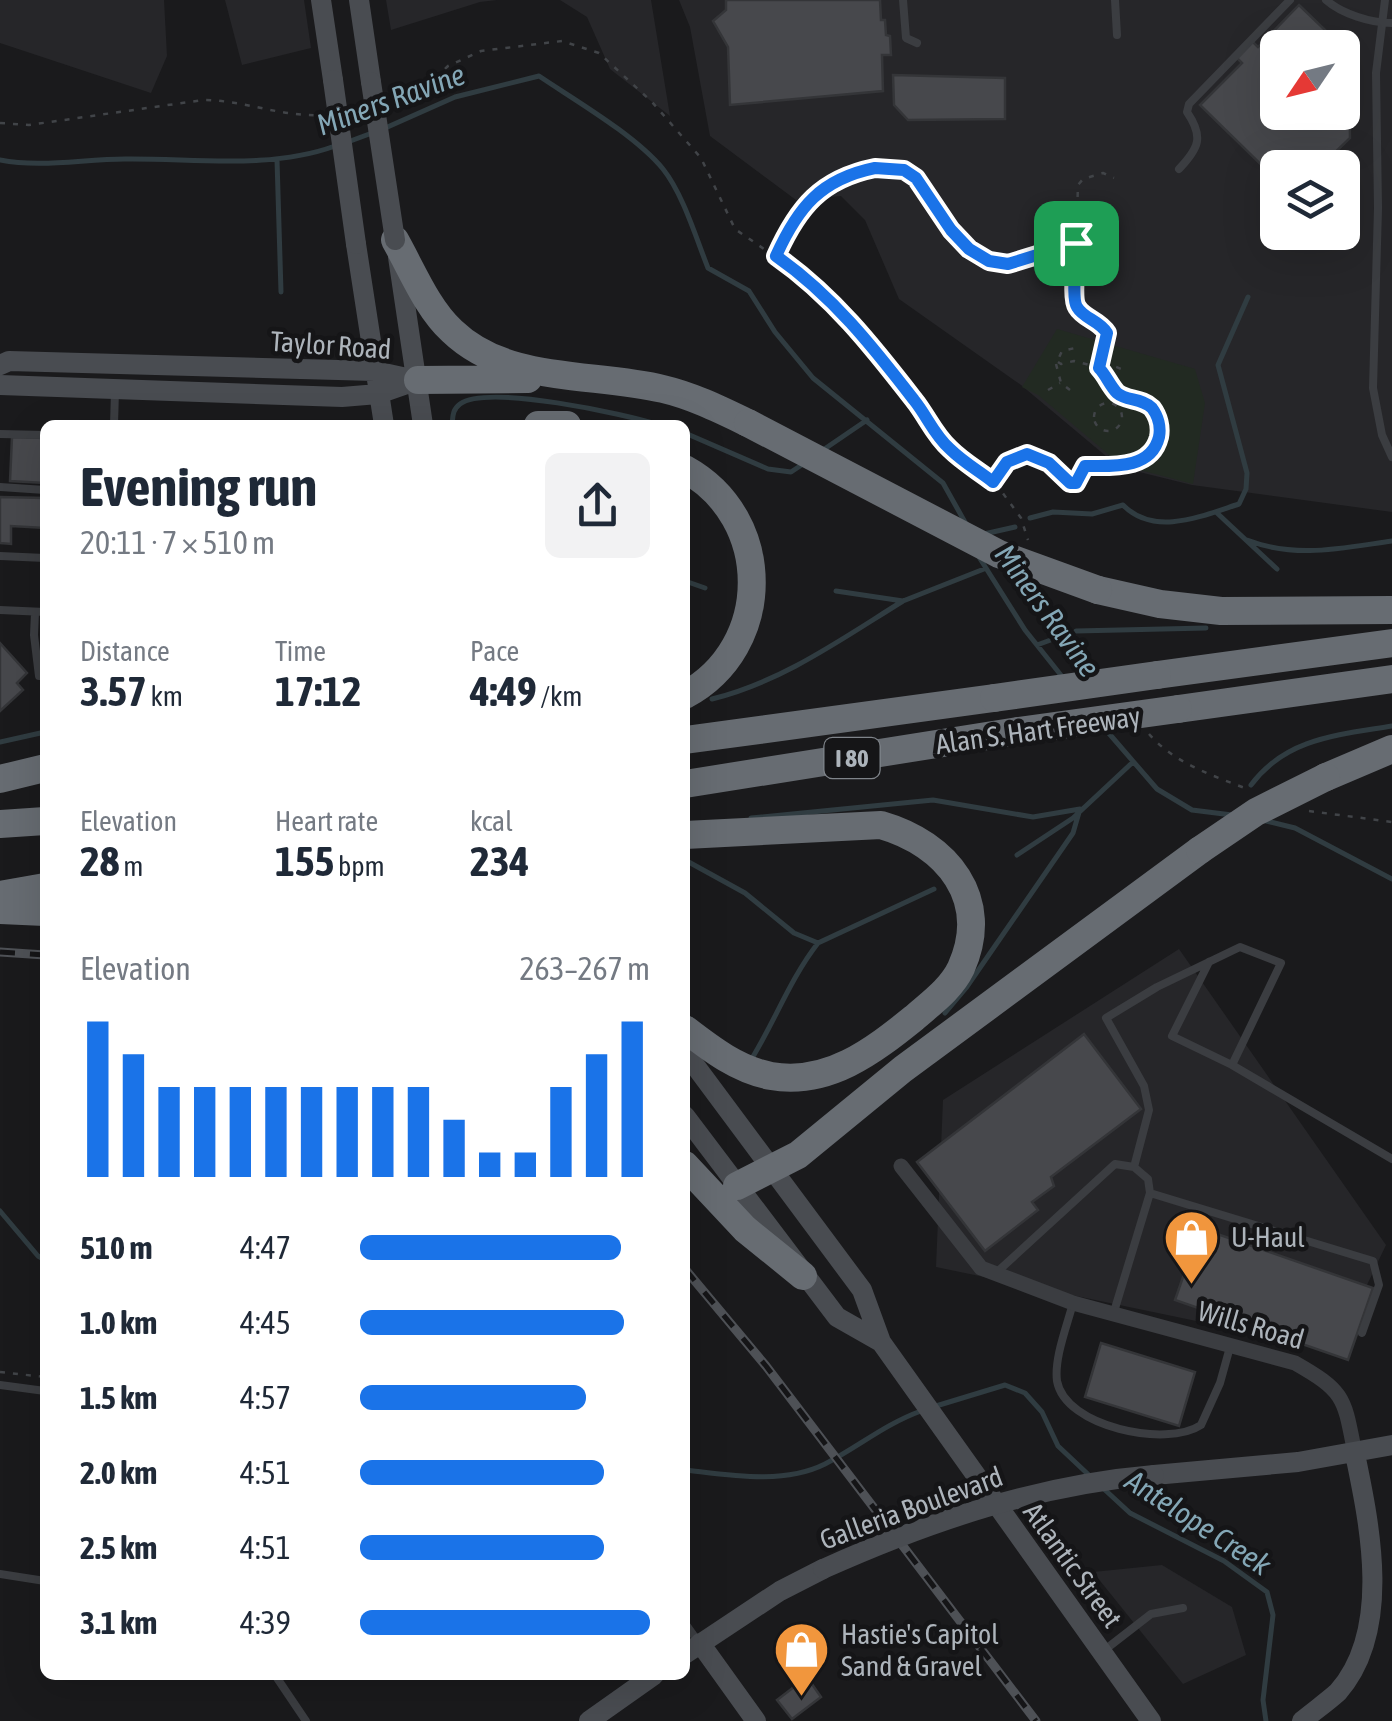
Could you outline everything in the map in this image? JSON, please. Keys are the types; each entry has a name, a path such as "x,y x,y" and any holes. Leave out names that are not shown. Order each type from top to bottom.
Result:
{"highway":[{"path":"395,240 438,315 478,351 513,365 662,389 705,402 1000,554 1098,590 1160,604 1221,610 1392,610"},
{"path":"418,380 605,379"},
{"path":"690,472 708,484 735,516 748,547 754,584 747,621 728,660 690,692"},
{"name":"Alan S. Hart Freeway","path":"690,739 1392,643"},
{"name":"Alan S. Hart Freeway","path":"690,783 1392,680"},
{"path":"737,1186 798,1155 903,1069 1256,812 1392,749"},
{"path":"0,779 40,769"},
{"path":"0,824 40,821"},
{"path":"690,835 881,825 904,832 924,842 958,874 972,936 960,970 944,992 885,1042 836,1070 815,1075 772,1076 717,1054 690,1033"},
{"path":"0,895 40,888"},
{"path":"0,910 40,912"},
{"path":"690,1171 744,1230 803,1276"}],"main road":[{"path":"322,0 383,420"},
{"path":"359,0 422,420"},
{"name":"Taylor Road","path":"0,365 9,361 375,371 418,380"},
{"name":"Taylor Road","path":"0,385 342,398 378,394 418,380"},
{"name":"Atlantic Street","path":"690,1059 862,1290 881,1342 1151,1721"},
{"name":"Atlantic Street","path":"690,1123 837,1317 881,1342"},
{"name":"Galleria Boulevard","path":"692,1648 780,1591 823,1569 960,1513 1099,1480 1298,1462 1392,1445"},
{"name":"Wills Road","path":"1302,1721 1340,1690 1354,1670 1372,1624 1376,1583 1356,1454"},
{"path":"692,1648 756,1721"},
{"path":"589,1721 647,1680"}],"street":[{"name":"Wills Road","path":"901,1166 981,1268 1074,1304 1296,1363 1326,1381 1345,1403 1356,1454"}],"lane":[{"path":"903,0 906,38 916,43"},
{"path":"1115,0 1117,35"},
{"path":"1180,169 1192,156 1198,141 1198,128 1188,112 1189,104 1290,0"},
{"path":"1326,0 1336,9 1392,23"},
{"path":"1385,0 1376,72 1378,208 1373,388 1382,435 1392,458"},
{"path":"1378,208 1392,210"},
{"path":"114,420 116,391"},
{"path":"0,434 40,434"},
{"path":"0,487 40,490"},
{"path":"0,556 40,558"},
{"path":"0,610 40,613 34,635 40,676"},
{"path":"1134,1167 1150,1110 1144,1086 1106,1018 1156,987 1240,946 1281,963 1232,1065"},
{"path":"1209,962 1172,1036 1232,1065 1392,1160"},
{"path":"996,1274 1116,1164 1134,1167 1148,1180 1150,1193 1113,1315"},
{"path":"1150,1193 1373,1261 1379,1284 1362,1333"},
{"path":"1074,1304 1056,1377 1061,1393 1093,1418 1136,1435 1181,1433 1201,1426 1230,1347"},
{"path":"0,1384 40,1390"},
{"path":"0,1574 40,1581"},
{"path":"1102,1652 1151,1614 1183,1608"},
{"path":"278,1680 306,1721"}],"path":[{"path":"384,106 414,98 448,66 481,51 562,42 581,45 612,62 684,136 712,176 723,209 735,229 828,298 868,341 926,414 944,444 993,482 1021,518 1031,553"},
{"path":"0,124 29,125 204,100 224,100 293,116 320,116"},
{"path":"776,256 787,232 814,196 835,179 875,168 904,170 916,178 951,230 969,249 989,261 1008,264 1076,243"},
{"path":"1099,368 1107,333 1100,323 1078,310 1074,301 1078,185 1083,179 1103,173 1114,178"},
{"path":"1070,390 1061,383 1056,360 1062,352 1075,348"},
{"path":"993,482 1007,462 1027,454 1049,463 1070,483 1076,483 1085,466 1125,465 1151,452 1160,434 1156,412 1147,403 1118,395 1099,368 1074,360 1060,364 1056,360"},
{"path":"1105,374 1114,366 1128,372"},
{"path":"1048,390 1061,383"},
{"path":"1114,404 1118,395"},
{"path":"1104,403 1114,404 1121,410 1122,419 1118,427 1105,431 1095,422 1094,413 1104,403"},
{"path":"1036,583 1054,620 1092,666"},
{"path":"1143,727 1156,742 1190,766 1265,796"},
{"path":"1299,808 1392,822"},
{"path":"0,1372 40,1376"}],"shaded area":[{"path":"0,0 164,0 167,56 151,93 0,43"},
{"path":"225,0 304,0 311,48 242,65"},
{"path":"386,0 497,0 391,30"},
{"path":"560,0 651,0 670,116 610,69 587,17"},
{"path":"679,0 1392,0 1392,512 1192,485 1119,467 1021,385 899,299 865,220 841,196 796,200 710,136 690,27"},
{"path":"1057,329 1195,369 1205,403 1193,484 1121,465 1038,395 1022,387"},
{"path":"1179,949 1386,1245 1336,1350 936,1267 943,1100"},
{"path":"1162,1565 1232,1607 1246,1655 1183,1684 1093,1572"}],"building":[{"path":"726,0 880,0 891,55 882,55 883,91 730,105 728,47 713,21 726,10"},
{"path":"1299,5 1325,30 1275,30"},
{"path":"1252,41 1260,45 1260,130 1350,130 1350,138 1338,150 1260,150 1260,163 1200,105 1242,63 1237,58"},
{"path":"893,75 1005,78 1005,119 908,120 894,105"},
{"path":"12,437 40,438 40,483 10,481"},
{"path":"0,497 40,498 40,528 11,526 11,544 0,543"},
{"path":"0,643 27,673 17,683 23,690 0,711"},
{"path":"1084,1034 1141,1109 1051,1177 1054,1186 1032,1202 1038,1210 985,1251 917,1162"},
{"path":"1200,1228 1373,1288 1348,1360 1175,1300"},
{"path":"1101,1343 1195,1372 1179,1426 1085,1397"},
{"path":"807,1677 821,1697 792,1719 777,1700"}],"waterway":[{"name":"Miners Ravine","path":"383,129 455,97 539,76 604,119 651,156 670,179 708,268 749,291 775,332 813,378 943,483 966,524"},
{"name":"Miners Ravine","path":"345,143 372,133"},
{"name":"Miners Ravine","path":"0,160 257,160 335,146"},
{"path":"277,160 281,292"},
{"path":"1030,518 1053,512 1092,514 1123,505 1149,520 1179,521 1239,504 1246,489 1247,473 1218,365 1248,297"},
{"path":"453,420 460,404 498,397 588,408 640,420"},
{"path":"823,450 867,420"},
{"path":"690,435 768,469 791,472 806,462"},
{"path":"1217,513 1277,569"},
{"path":"984,534 1015,527"},
{"path":"1247,540 1301,551 1392,541"},
{"name":"Miners Ravine","path":"979,557 1025,630 1064,679"},
{"path":"836,591 903,601 984,569"},
{"path":"690,583 705,588"},
{"path":"712,699 787,670 903,601"},
{"path":"1076,631 1206,628"},
{"path":"1037,645 1056,638"},
{"path":"1251,785 1265,769 1297,748 1333,736 1392,726"},
{"name":"Miners Ravine","path":"1106,730 1157,789 1192,810 1232,815"},
{"path":"0,742 40,733"},
{"path":"1017,855 1073,818 1133,762"},
{"path":"751,818 933,800 1033,817 1080,809 1073,833 945,1013"},
{"name":"Miners Ravine","path":"1262,820 1295,828 1392,879"},
{"path":"690,863 745,893 794,933 818,943 934,889"},
{"path":"751,1060 818,943"},
{"name":"Antelope Creek","path":"0,1211 40,1257"},
{"name":"Antelope Creek","path":"936,1406 1005,1385 1025,1393 1042,1412 1058,1446 1092,1478"},
{"name":"Antelope Creek","path":"690,1471 756,1477 809,1470 921,1411"},
{"name":"Antelope Creek","path":"1104,1489 1130,1513 1224,1561 1267,1592 1273,1615 1263,1700 1266,1721"}],"railway":[{"path":"0,952 40,955"},
{"path":"690,1275 766,1366 1036,1721"}],"place":[{"name":"U-Haul","path":"1192,1286"},
{"name":"Hastie's Capitol Sand & Gravel","path":"802,1699"}],"route":[{"path":"875,168 904,170 916,178 951,230 969,249 989,261 1008,264 1076,243 1074,301 1078,310 1100,323 1107,333 1099,368 1118,395 1147,403 1156,412 1160,434 1151,452 1137,462 1085,466 1076,483 1070,483 1049,463 1027,454 1007,462 993,482 952,452 868,341 828,298 776,256 787,232 814,196 835,179 875,168"}]}
